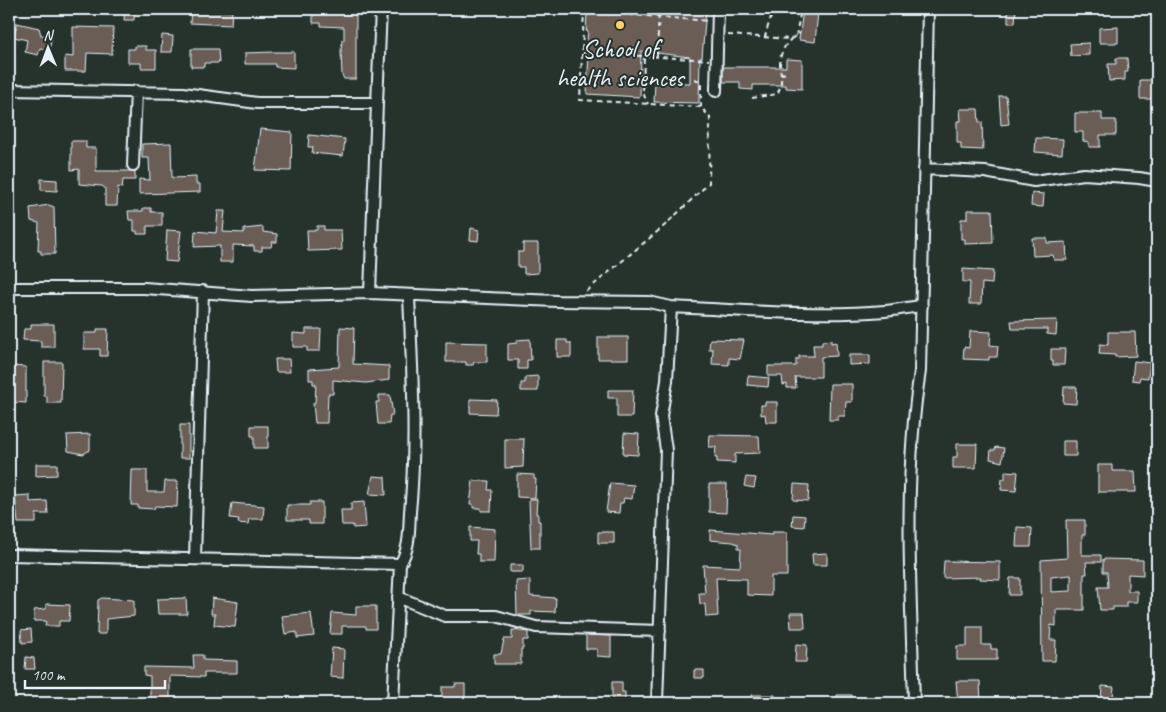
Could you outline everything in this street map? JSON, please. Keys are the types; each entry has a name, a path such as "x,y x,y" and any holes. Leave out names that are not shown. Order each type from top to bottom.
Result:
{"street":[{"path":"370,293 381,9"},
{"path":"716,86 718,9"},
{"path":"914,703 909,486 912,421 920,371 928,9"},
{"path":"9,90 183,92 257,103 377,104"},
{"path":"133,165 136,91"},
{"path":"924,169 985,172 1034,181 1084,174 1157,181"},
{"path":"9,288 144,288 252,296 370,293 409,296 649,302 670,307 839,313 885,311 922,306"},
{"path":"195,559 203,291"},
{"path":"393,703 400,564 407,547 412,491 413,402 409,296"},
{"path":"657,703 666,450 662,416 670,307"},
{"path":"9,555 400,564"},
{"path":"398,597 445,616 496,616 536,627 660,631"}],"path":[{"path":"657,57 659,9"},
{"path":"765,38 767,24 773,13 772,9"},
{"path":"796,36 801,9 810,9"},
{"path":"701,107 580,100 584,10 718,22"},
{"path":"718,34 791,39"},
{"path":"752,98 777,94 780,88 779,55 791,39 800,34"},
{"path":"582,52 717,60"},
{"path":"644,56 643,93 648,104"},
{"path":"780,74 786,74"},
{"path":"575,301 663,227 709,183 710,118 701,107 701,82 695,79"}],"building":[{"path":"125,9 134,9 134,20 124,20"},
{"path":"191,9 232,11 231,25 190,23"},
{"path":"318,9 356,10 356,79 344,79 342,75 341,51 342,40 344,40 344,27 321,26 321,23 313,23 313,11"},
{"path":"593,9 706,9 702,58 700,58 699,103 654,102 655,82 690,83 690,57 641,51 640,97 587,94 589,50 586,49 587,14 592,14"},
{"path":"1008,9 1016,9 1015,23 1008,23"},
{"path":"803,10 818,12 815,42 799,40"},
{"path":"17,23 39,28 41,35 52,37 49,50 40,48 38,55 25,52 27,40 14,37"},
{"path":"73,27 113,28 112,54 87,53 86,71 65,71 65,56 73,57"},
{"path":"1118,27 1118,43 1099,43 1099,28"},
{"path":"162,35 173,36 172,52 161,52"},
{"path":"1089,43 1089,55 1071,56 1070,44"},
{"path":"135,46 146,46 146,50 156,50 156,68 141,68 141,63 128,63 128,49 135,49"},
{"path":"191,49 218,49 219,63 204,63 204,67 191,67"},
{"path":"294,52 294,68 275,67 275,64 245,64 245,53"},
{"path":"1116,58 1127,58 1128,72 1125,72 1125,80 1109,81 1108,64 1116,64"},
{"path":"786,59 802,60 802,89 786,88 786,85 753,85 753,90 740,89 740,82 723,82 723,67 786,67"},
{"path":"1140,80 1153,80 1153,99 1140,99"},
{"path":"999,96 1006,96 1009,124 1001,125"},
{"path":"960,109 978,109 979,122 982,122 983,150 961,149 961,143 957,143 957,121 961,121"},
{"path":"1075,113 1102,113 1102,120 1116,120 1116,135 1100,135 1100,147 1089,147 1089,142 1083,141 1083,132 1075,132"},
{"path":"260,129 292,132 291,171 255,170"},
{"path":"309,135 345,139 343,156 312,153 313,147 308,147"},
{"path":"1036,138 1063,139 1062,154 1035,152"},
{"path":"71,141 86,141 86,148 96,148 96,171 135,171 135,180 123,180 122,188 118,187 117,206 105,206 105,188 102,186 79,184 79,169 71,170"},
{"path":"171,143 172,178 196,177 196,184 200,184 200,192 139,194 139,179 150,180 149,158 142,158 142,144"},
{"path":"41,179 57,180 57,191 41,190"},
{"path":"1032,193 1044,194 1043,207 1031,206"},
{"path":"49,205 54,207 55,254 41,254 41,251 38,251 39,223 31,221 30,208"},
{"path":"143,208 151,208 151,212 162,212 162,226 147,226 147,234 137,234 137,231 134,231 134,220 129,220 128,211 143,211"},
{"path":"967,210 992,210 993,243 965,244 965,239 961,239 961,219 967,219"},
{"path":"218,211 225,211 223,232 244,233 244,229 263,227 263,232 277,234 277,242 272,242 271,247 262,247 262,251 254,251 254,246 233,245 233,262 220,262 220,246 194,247 195,231 216,233"},
{"path":"317,226 324,226 324,230 341,230 342,250 308,251 307,230 317,230"},
{"path":"471,228 479,230 478,241 470,240"},
{"path":"167,230 181,231 177,262 165,261"},
{"path":"1032,238 1047,238 1047,243 1066,242 1067,260 1054,260 1053,255 1033,256"},
{"path":"523,243 538,243 538,273 524,274 524,267 518,267 518,252 523,252"},
{"path":"963,269 993,271 992,284 982,283 981,304 969,304 970,282 963,282"},
{"path":"1057,320 1056,335 1047,334 1047,329 1012,329 1011,321"},
{"path":"31,324 54,324 54,347 41,347 41,341 23,340 24,329 31,329"},
{"path":"340,327 354,328 353,364 389,366 389,380 366,383 333,380 333,394 328,394 327,423 315,423 313,403 315,403 316,384 313,384 313,380 309,380 309,369 339,367"},
{"path":"97,329 108,329 107,356 100,356 100,349 84,349 84,333 97,333"},
{"path":"306,329 321,329 320,351 307,351 307,347 293,347 293,333 306,334"},
{"path":"970,331 991,332 990,345 998,346 997,357 989,357 989,360 963,359 964,347 969,348"},
{"path":"1108,332 1135,332 1136,356 1115,357 1115,355 1099,354 1100,344 1108,345"},
{"path":"598,337 628,337 628,359 598,359"},
{"path":"530,339 531,360 527,360 527,369 518,369 518,360 508,360 508,344 517,343 517,340"},
{"path":"710,339 744,340 740,359 729,358 729,365 712,364 713,349 709,349"},
{"path":"557,340 567,340 567,343 571,343 571,357 557,357"},
{"path":"831,340 831,343 836,342 837,356 821,357 821,377 795,377 796,388 787,388 787,384 783,385 782,376 768,376 768,366 796,366 796,359 799,359 799,356 814,356 813,345 822,345 822,341"},
{"path":"446,342 487,343 487,362 474,362 473,365 466,365 466,362 446,362"},
{"path":"1051,349 1065,349 1064,365 1053,365"},
{"path":"849,355 870,355 870,364 849,365"},
{"path":"275,359 289,359 290,372 276,372"},
{"path":"1134,361 1150,363 1148,378 1140,377 1139,381 1132,380"},
{"path":"44,362 62,362 61,403 47,403 47,396 44,396"},
{"path":"12,366 26,367 26,403 11,402"},
{"path":"538,376 538,391 521,391 521,383 525,383 525,377"},
{"path":"748,376 769,378 768,387 747,385"},
{"path":"830,384 852,384 852,402 846,402 845,416 838,416 838,420 829,420"},
{"path":"1064,387 1077,387 1076,404 1063,403"},
{"path":"608,390 633,390 632,417 617,417 617,398 608,398"},
{"path":"379,395 390,395 393,415 390,415 389,424 378,424 376,402 379,402"},
{"path":"470,399 497,400 496,414 470,413"},
{"path":"765,402 777,402 777,422 766,422 765,414 761,415 761,405 765,405"},
{"path":"180,425 189,425 189,458 180,458"},
{"path":"251,426 268,426 268,448 254,448 254,436 251,436"},
{"path":"624,433 639,434 638,455 623,454"},
{"path":"90,434 90,450 83,454 68,451 67,435"},
{"path":"710,435 759,436 760,453 735,454 735,463 717,462 717,458 715,458 716,447 709,447"},
{"path":"505,439 524,439 523,467 505,468"},
{"path":"1063,441 1076,441 1076,456 1063,456"},
{"path":"957,444 977,444 976,468 953,468 953,457 957,457"},
{"path":"996,447 1004,448 1002,462 990,459 991,450 995,450"},
{"path":"36,464 57,464 57,475 36,476"},
{"path":"1098,465 1112,465 1112,471 1135,471 1136,492 1098,492"},
{"path":"132,470 147,470 147,492 164,492 165,481 178,481 177,507 155,506 154,509 138,508 138,505 131,505"},
{"path":"1005,471 1018,472 1016,491 1001,490 1002,479 1005,479"},
{"path":"517,474 534,475 534,479 536,479 535,498 517,497"},
{"path":"373,476 385,477 386,495 369,494"},
{"path":"746,477 756,478 754,488 744,486"},
{"path":"473,481 489,481 488,490 492,490 491,511 481,511 481,508 473,508 473,504 470,504"},
{"path":"610,483 634,485 632,499 624,498 623,503 620,503 619,513 606,512"},
{"path":"709,484 727,484 726,513 709,512"},
{"path":"794,484 809,485 808,501 793,500"},
{"path":"30,495 30,502 47,501 48,514 36,514 36,523 18,523 15,496"},
{"path":"529,499 537,499 536,514 538,514 538,521 540,521 540,548 531,548"},
{"path":"310,502 322,502 322,524 309,524 309,520 287,520 287,505 310,505"},
{"path":"364,502 366,527 353,528 353,525 342,525 341,510 351,510 351,503"},
{"path":"232,503 264,506 263,519 249,519 248,524 238,523 239,519 230,518"},
{"path":"793,515 805,516 804,527 792,526"},
{"path":"1066,520 1085,520 1085,535 1082,535 1082,555 1101,555 1101,562 1086,562 1084,610 1056,610 1056,626 1051,625 1050,640 1056,640 1055,661 1042,661 1041,560 1067,558","holes":["1071,575 1071,591 1051,592 1051,577"]},
{"path":"470,527 495,529 494,562 479,562 479,554 476,554 477,541 470,541"},
{"path":"1017,527 1032,528 1031,547 1016,547"},
{"path":"710,530 772,535 772,532 787,532 787,576 771,576 771,596 747,595 747,579 716,578 718,616 706,617 705,604 700,604 699,593 705,593 703,565 740,567 741,549 738,549 738,544 733,542 710,540"},
{"path":"598,532 614,532 614,543 598,543"},
{"path":"827,553 827,565 813,565 812,554"},
{"path":"1103,559 1143,560 1143,575 1128,574 1128,591 1137,591 1137,602 1126,602 1126,607 1113,607 1113,610 1100,610 1098,587 1108,587 1107,572 1103,572"},
{"path":"944,561 1000,562 1000,580 980,579 981,577 943,578"},
{"path":"510,565 523,565 523,572 510,572"},
{"path":"1010,578 1020,578 1020,595 1009,595"},
{"path":"530,580 530,596 556,598 555,612 531,611 531,615 517,615 516,581"},
{"path":"102,598 134,600 134,616 106,619 106,634 97,634 98,600"},
{"path":"186,598 187,614 158,614 157,599"},
{"path":"212,598 238,602 235,627 214,625 215,614 211,614"},
{"path":"46,604 70,605 69,621 59,621 59,626 45,626 46,621 34,621 34,610 46,609"},
{"path":"356,606 376,606 376,629 366,629 366,626 342,626 342,634 330,634 332,613 356,615"},
{"path":"311,613 314,636 297,638 297,632 285,634 282,616"},
{"path":"790,613 804,613 805,628 791,628"},
{"path":"967,627 982,627 982,645 991,645 991,649 997,649 997,660 957,660 957,646 967,646"},
{"path":"31,629 32,642 22,643 21,630"},
{"path":"512,630 528,632 528,640 523,640 523,649 521,649 521,664 494,664 494,654 501,654 504,639 512,639"},
{"path":"586,635 611,636 611,657 597,656 597,649 586,649"},
{"path":"796,644 807,645 806,662 795,662"},
{"path":"332,648 344,649 343,678 330,677"},
{"path":"193,655 203,655 203,660 237,661 237,673 204,673 204,677 170,676 170,700 158,700 158,703 150,703 150,676 144,675 144,667 194,668"},
{"path":"26,657 34,658 35,669 25,669"},
{"path":"694,670 704,670 704,678 694,678"},
{"path":"956,681 980,681 981,703 958,703"},
{"path":"612,682 622,682 622,692 625,692 625,703 612,703"},
{"path":"455,684 465,684 465,701 442,703 442,687 455,687"},
{"path":"1102,686 1114,687 1113,696 1138,698 1138,703 1101,703"},
{"path":"752,695 775,695 775,703 752,702"},
{"path":"837,695 852,695 852,703 837,703"}],"place":[{"name":"School of health sciences","path":"620,25"}]}
